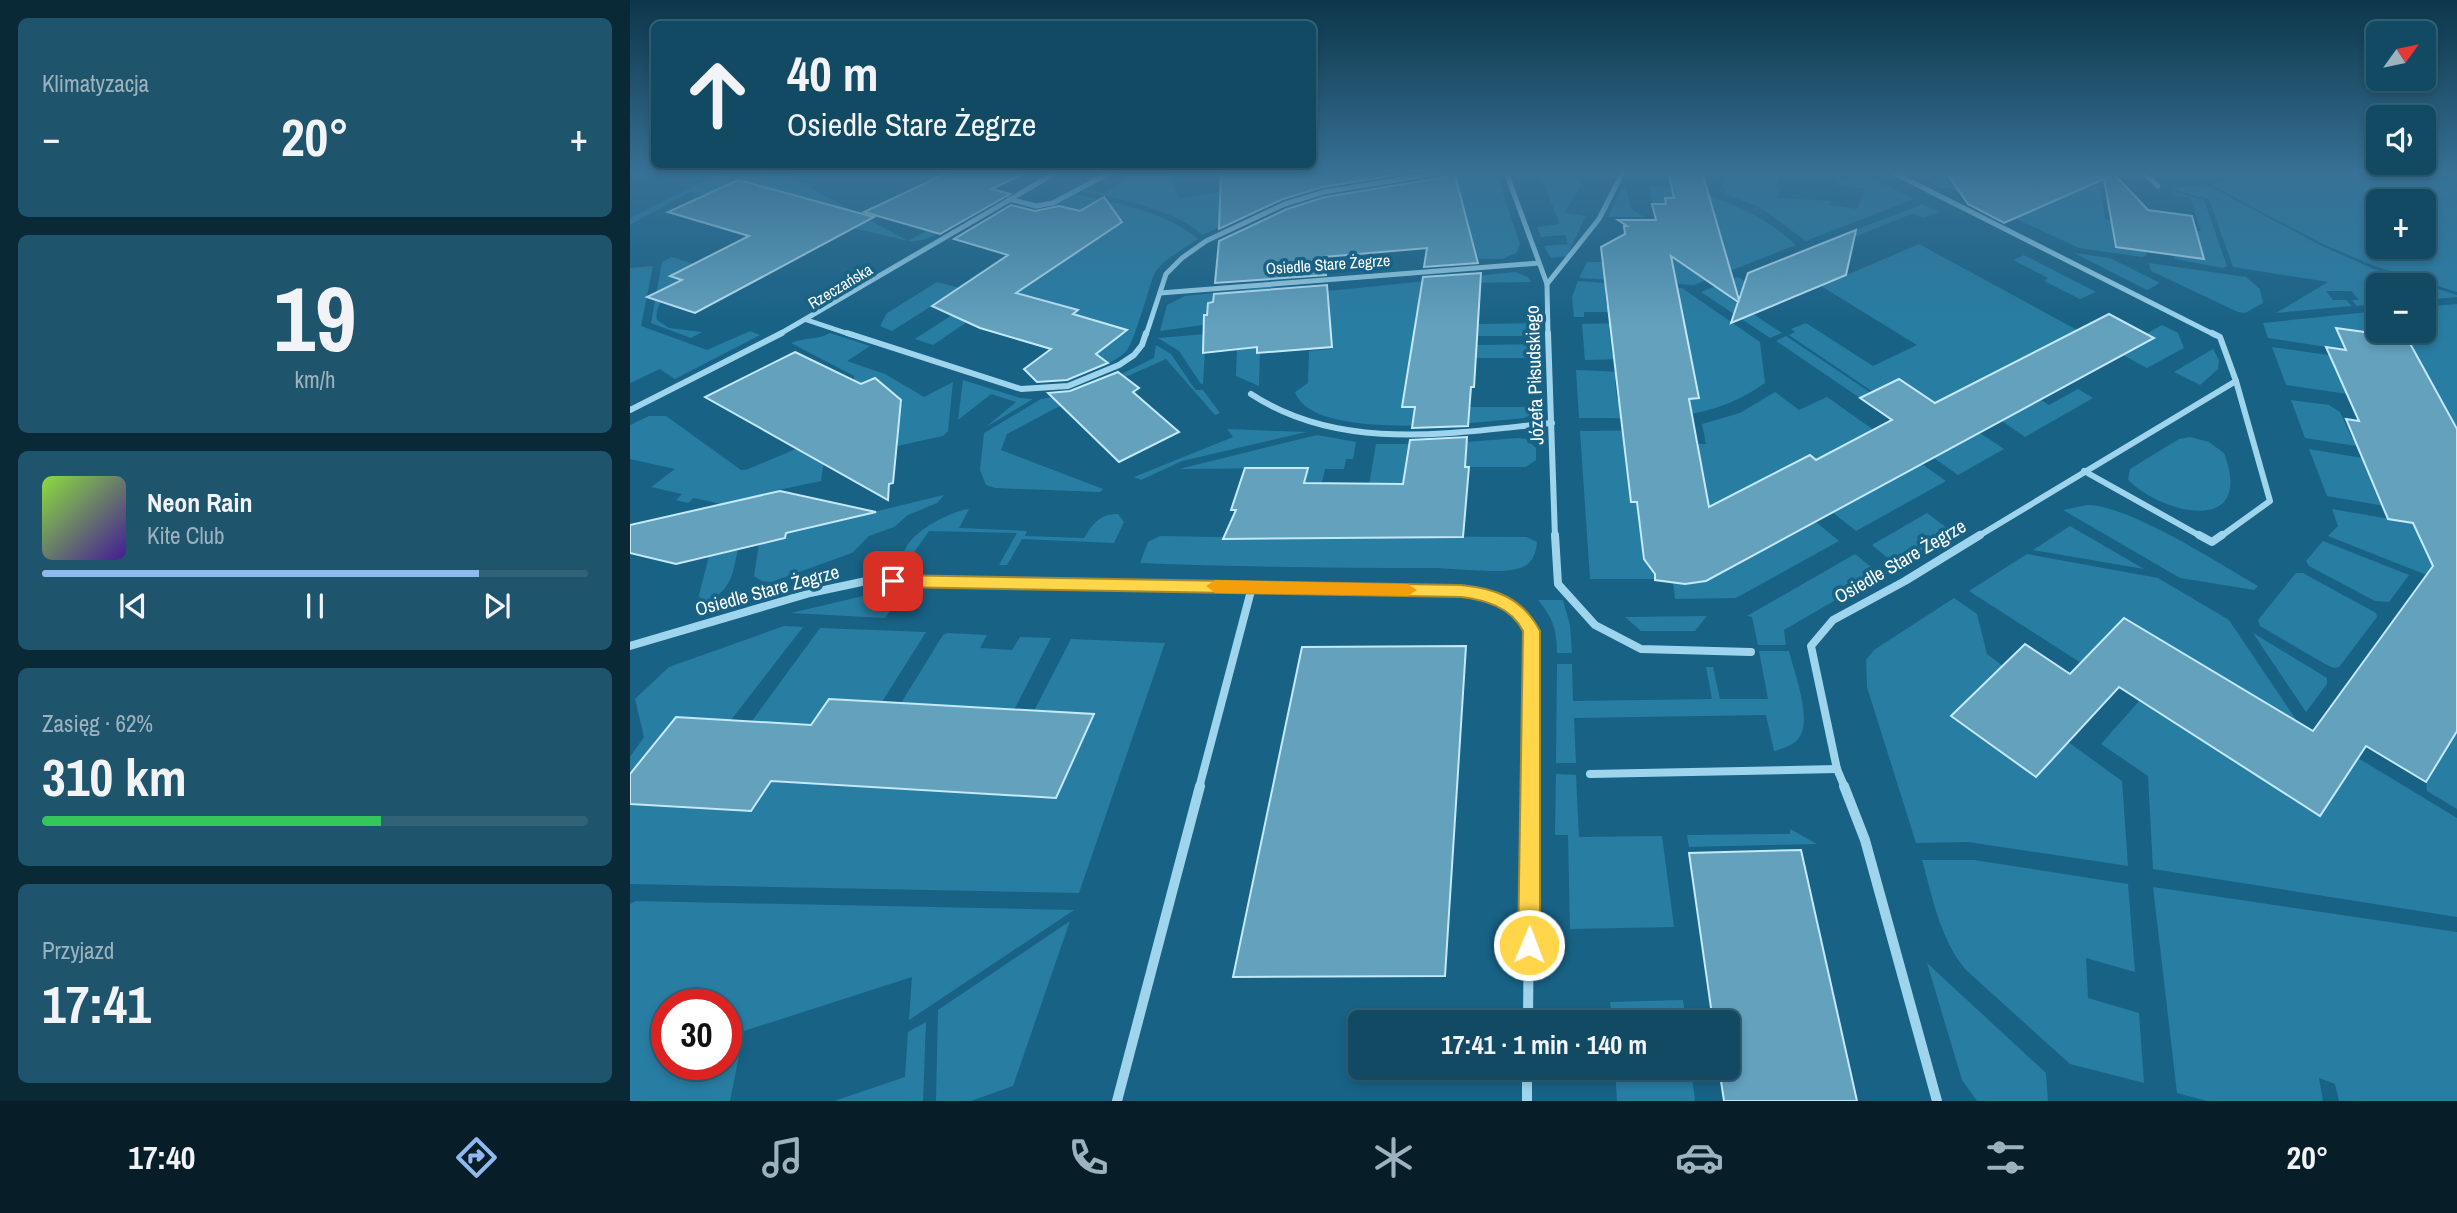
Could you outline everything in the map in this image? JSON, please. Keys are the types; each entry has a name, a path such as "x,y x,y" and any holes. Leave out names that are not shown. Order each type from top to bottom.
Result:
{"street":[{"name":"Rzeczańska","path":"630,410 807,320 968,223"},
{"path":"807,320 1018,388 1068,386 1119,365 1134,355 1142,345 1167,274 1182,258 1206,241 1244,223"},
{"name":"Józefa Piłsudskiego","path":"1524,223 1547,284 1552,497 1558,584 1595,625 1641,649 1751,652"},
{"path":"1547,284 1595,223"},
{"path":"1994,223 2220,337 2236,381 2270,501 2212,542 2084,471"},
{"name":"Osiedle Stare Żegrze","path":"1160,293 1539,264"},
{"name":"Osiedle Stare Żegrze","path":"1937,1101 1865,840 1837,769 1811,646 1833,621 1905,581 2236,381"},
{"path":"1251,394 1297,419 1343,430 1417,433 1552,423"},
{"name":"Osiedle Stare Żegrze","path":"630,646 810,593 871,580 1461,591 1487,594 1514,608 1525,619 1531,631 1528,1010"},
{"path":"1117,1101 1252,587"},
{"path":"1590,774 1837,769"},
{"path":"1527,1080 1527,1101"}],"shaded area":[{"path":"833,223 876,223 908,241"},
{"path":"940,223 955,223 935,235 908,241"},
{"path":"1038,223 1174,223 1198,239 1165,261 1155,272 1127,350 1111,362 1084,373 1056,380 1035,381 1105,324 1073,314 1077,310 1004,295"},
{"path":"1187,223 1227,223 1203,235"},
{"path":"1468,223 1513,223 1520,244 1516,253 1502,259 1479,259"},
{"path":"1582,223 1567,256 1551,258 1544,246 1568,244 1565,235 1541,237 1537,227"},
{"path":"1692,223 1768,223 1796,245 1694,285 1579,278 1587,262 1667,262"},
{"path":"1782,223 1851,223 1806,241"},
{"path":"1873,223 1888,223 1842,242 1835,238"},
{"path":"2026,223 2115,223 2147,255 2142,257 2079,248"},
{"path":"2199,223 2212,223 2227,266 2223,268 2175,259 2173,255 2204,258 2196,231 2201,231"},
{"path":"2218,223 2279,223 2322,246 2387,273 2366,273 2366,305 2357,306 2352,300 2359,300 2351,291 2326,291 2333,300 2346,300 2352,306 2276,313 2328,282 2233,267"},
{"path":"2284,223 2366,223 2366,259 2436,259 2436,223 2457,223 2457,292 2436,285 2436,273 2396,273 2325,245"},
{"path":"1919,244 2077,330 1935,403 1899,380 1873,392 1789,335 1795,332 1791,329 1806,323 1873,366 1917,345 1821,286"},
{"path":"2074,253 2110,258 2160,283 2147,290"},
{"path":"2024,255 2096,292 2080,299 2044,281 2048,278 2013,260"},
{"path":"672,257 694,264 671,275 682,280 664,297 658,308 657,320 669,328 702,332 691,338 651,323 662,262"},
{"path":"2149,263 2246,277 2260,289 2263,303 2245,313 2238,312 2151,271"},
{"path":"653,266 641,326 707,350 750,331 760,335 675,379 660,369 630,383 630,268"},
{"path":"1515,272 1528,277 1531,282 1422,284 1403,407 1536,409 1536,413 1524,418 1399,426 1363,424 1332,418 1308,408 1295,392 1308,383 1309,351 1332,349 1329,317 1268,297 1208,302 1203,325 1160,331 1167,305 1185,296 1270,287 1318,292"},
{"path":"1738,277 1753,287 1729,298 1782,333 1770,338 1701,292"},
{"path":"1578,281 1682,288 1760,342 1765,383 1743,397 1698,413 1653,418 1579,418 1576,370 1624,372 1625,380 1615,380 1617,399 1699,398 1677,289 1605,289 1606,305 1616,305 1616,312 1584,312 1584,317 1574,317 1572,297"},
{"path":"937,282 960,288 892,331 880,326 887,313"},
{"path":"2436,288 2457,295 2436,299"},
{"path":"2457,304 2457,429 2410,343 2436,343 2436,306"},
{"path":"958,311 967,322 933,345 915,339"},
{"path":"2366,312 2366,332 2337,328 2346,350 2268,338 2263,323"},
{"path":"1535,323 1535,336 1478,336 1479,324"},
{"path":"1618,323 1618,328 1609,328 1612,354 1622,355 1622,359 1585,360 1582,324"},
{"path":"2162,325 2178,333 2184,348 2147,368 2123,355 2153,338 2146,334"},
{"path":"830,333 870,346 847,361 885,374 924,397 953,382 948,431 943,436 824,462 821,481 778,490 776,496 721,504 694,498 688,503 676,500 682,494 651,487 675,469 630,459 630,425 649,416 666,416 741,470 746,470 903,403 875,378 829,398 854,383 854,376 791,343"},
{"path":"1206,334 1201,384 1179,351 1158,338"},
{"path":"1786,336 1871,393 1860,398 1776,341"},
{"path":"1535,344 1535,358 1476,358 1477,345"},
{"path":"1156,345 1171,354 1196,390 1203,390 1220,413 1215,415 1166,359 1054,409 1007,434 1001,450 1103,489 1100,492 995,488 986,485 980,470 984,433 1041,399 1101,384 1154,358"},
{"path":"1257,347 1257,353 1260,353 1259,386 1236,376 1237,349"},
{"path":"2272,347 2350,358 2368,397 2286,385"},
{"path":"2213,349 2219,360 2218,369 2200,385 2174,372"},
{"path":"963,380 1020,398 1033,399 986,427 1016,402 991,394 958,420"},
{"path":"2078,389 2093,398 2025,437 2002,421 2041,400 2049,405"},
{"path":"1775,392 1799,410 1827,397 1946,481 1856,531 1832,512 1876,489 1823,465 1810,455 1731,495 1707,515 1697,444 1706,444 1702,424 1740,413"},
{"path":"2291,400 2329,405 2340,412 2352,438 2379,442 2382,450 2305,438"},
{"path":"1227,429 1306,432 1182,461 1141,480 1134,477 1233,437"},
{"path":"1681,430 1624,438 1631,502 1637,502 1642,545 1649,563 1663,579 1590,579 1580,431"},
{"path":"1980,433 2004,449 1958,475 1934,458"},
{"path":"1317,435 1356,442 1353,459 1346,459 1344,469 1325,469 1321,487 1303,487 1307,468 1179,469"},
{"path":"2190,437 2209,442 2224,453 2230,479 2227,497 2217,507 2202,511 2183,509 2144,493 2128,480 2130,469 2179,439"},
{"path":"1526,439 1536,448 1536,460 1526,467 1406,467 1402,491 1369,485 1376,444 1440,444"},
{"path":"2309,449 2386,462 2408,510 2327,496"},
{"path":"944,495 937,503 908,515 894,527 869,536 852,553 771,582 754,576 759,544 786,533"},
{"path":"2087,505 2126,514 2197,550 2258,586 2254,590 2180,578 2063,510"},
{"path":"969,509 959,528 1027,531 1025,536 1084,538 1094,524 1106,516 1118,514 1124,522 1114,543 1022,539 1007,565 999,565 1017,533 929,531 908,561 904,560 909,543 917,534 939,520"},
{"path":"2332,509 2413,523 2457,587 2328,536 2338,526"},
{"path":"1927,513 1952,532 1896,565 1872,545"},
{"path":"1816,522 1839,541 1736,598 1675,599 1673,582 1685,584 1706,581"},
{"path":"2070,526 2144,569 2033,550"},
{"path":"1334,533 1349,536 1526,537 1537,542 1534,556 1529,563 1516,569 1498,571 1140,563 1148,542 1160,536 1332,539"},
{"path":"2323,541 2409,575 2389,602 2375,601 2309,566 2306,561"},
{"path":"738,549 725,589 702,604 699,595 709,556"},
{"path":"1855,554 1880,574 1784,630 1786,645 1758,645 1752,617 1747,616"},
{"path":"2027,554 2158,578 2229,620 2297,721 2125,618 2081,663 1969,591"},
{"path":"2296,573 2303,573 2376,613 2377,617 2339,667 2325,664 2260,626 2258,620"},
{"path":"876,593 902,593 885,618 791,613"},
{"path":"1954,598 1977,614 1987,654 2003,666 1951,716 2068,742 2122,781 2128,866 1968,842 1916,843 1867,687 1866,660 1874,650"},
{"path":"1538,600 1563,600 1570,625 1572,653 1557,653 1553,625"},
{"path":"1707,616 1695,631 1641,631 1625,617"},
{"path":"784,626 803,627 731,720 630,774 630,757 644,737 635,699 669,667"},
{"path":"820,628 926,632 882,702 811,725 752,721"},
{"path":"2253,633 2327,678 2327,684 2306,712"},
{"path":"943,635 987,635 980,648 1012,650 1020,637 1051,638 1014,710 901,703"},
{"path":"1071,639 1165,643 1079,893 630,884 630,804 751,811 771,781 1056,798 1094,714 1034,711"},
{"path":"1759,651 1789,651 1804,712 1801,734 1790,745 1774,751 1766,715 1574,718 1576,763 1556,763 1557,664 1572,664 1573,701 1712,699 1706,667 1713,667 1720,699 1768,699"},
{"path":"2140,700 2319,815 2358,758 2457,818 2457,917 2153,869 2148,776 2101,744"},
{"path":"2457,731 2457,809 2427,791 2426,782"},
{"path":"1556,774 1576,775 1579,837 1662,836 1674,927 1570,929 1568,835 1555,835"},
{"path":"1790,829 1817,844 1689,847 1687,835 1790,834"},
{"path":"1922,860 1974,860 2128,884 2135,972 2086,958 2088,998 2139,1013 2144,1083 2070,1064 1966,970 1944,932"},
{"path":"2153,887 2457,932 2457,1101 2339,1101 2335,1084 2319,1078 2323,1101 2207,1101 2177,1093"},
{"path":"636,901 1074,910 909,1020 912,977 744,1031 742,1041 742,989 651,989 651,1080 734,1080 730,1101 630,1101 630,904"},
{"path":"1070,921 1013,1086 971,1101 936,1101 938,1010"},
{"path":"1927,963 2046,1073 2048,1101 1977,1101 1962,1080"},
{"path":"1683,1000 1684,1010 1611,1010 1610,1002"},
{"path":"926,1022 923,1101 834,1101 905,1077 908,1032"},
{"path":"1616,1080 1692,1080 1695,1101 1617,1101"}],"building":[{"path":"706,223 862,223 695,313 647,297 682,280 670,276 749,236"},
{"path":"903,223 959,223 940,234"},
{"path":"980,223 1120,223 1016,293 1078,310 1073,314 1127,330 1096,354 1108,363 1067,380 1037,382 1024,369 1051,349 980,328 932,306 1008,255 954,239"},
{"path":"1219,223 1231,223 1219,229"},
{"path":"1256,223 1468,223 1478,263 1424,267 1427,248 1324,257 1326,275 1215,283 1219,241"},
{"path":"1623,223 1717,223 1739,300 1748,273 1856,230 1846,275 1731,323 1738,302 1671,256 1699,398 1689,399 1709,507 1810,455 1816,460 1892,420 1860,398 1899,379 1935,403 2109,314 2154,338 1706,581 1685,584 1655,580 1655,574 1644,559 1637,502 1631,502 1601,247 1625,234 1624,226 1627,226"},
{"path":"2112,223 2194,223 2204,259 2116,247"},
{"path":"1481,273 1474,387 1471,387 1468,426 1412,428 1415,407 1402,407 1423,277"},
{"path":"1327,285 1332,347 1257,353 1257,347 1203,353 1204,315 1207,315 1208,303 1213,302 1214,294"},
{"path":"2336,328 2366,332 2366,343 2410,343 2457,429 2457,731 2426,782 2366,746 2320,816 2119,687 2036,777 1951,716 2025,644 2070,674 2124,618 2313,731 2433,566 2413,523 2388,519 2346,419 2359,421 2326,347 2346,350"},
{"path":"795,352 861,384 875,378 901,400 893,483 889,484 888,500 705,397"},
{"path":"1118,372 1139,388 1133,392 1179,432 1119,462 1048,393 1070,391"},
{"path":"1467,437 1465,467 1469,467 1463,537 1223,539 1236,510 1231,510 1245,468 1308,468 1304,483 1403,484 1410,440"},
{"path":"780,491 876,512 786,533 785,538 676,564 630,553 630,525"},
{"path":"1466,646 1445,976 1233,977 1302,647"},
{"path":"829,699 1094,714 1056,798 771,781 751,811 630,804 630,774 676,717 811,725"},
{"path":"1801,850 1857,1101 1724,1101 1721,1080 1740,1080 1740,1010 1711,1010 1689,853"}],"slow traffic":[{"path":"1215,586 1408,590"}],"route":[{"path":"893,581 1461,591 1487,594 1502,600 1525,619 1531,631 1529,945"}]}
